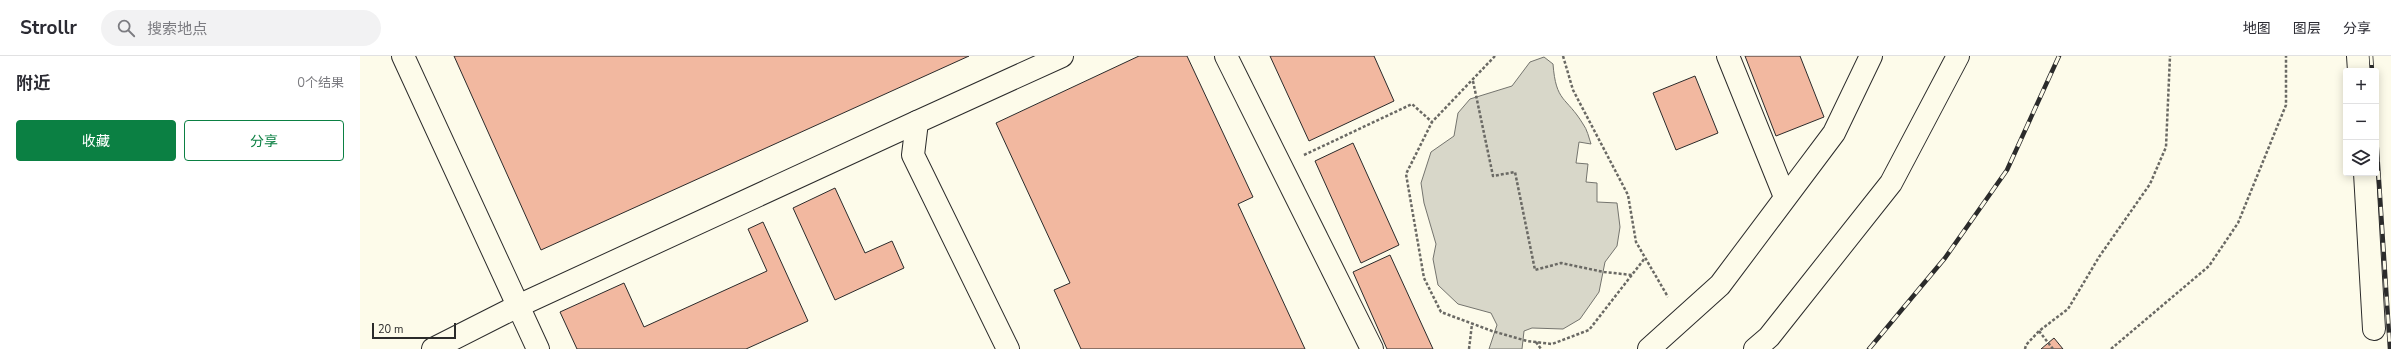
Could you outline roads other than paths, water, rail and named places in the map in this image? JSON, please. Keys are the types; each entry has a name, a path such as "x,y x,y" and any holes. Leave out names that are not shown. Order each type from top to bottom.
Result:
{"street":[{"path":"402,56 538,349"},
{"path":"433,349 518,306 1062,56"},
{"path":"1226,56 1372,349"},
{"path":"1728,56 1785,197"},
{"path":"1649,349 1720,285 1834,133 1871,56"},
{"path":"1755,349 1769,337 1891,183 1958,56"},
{"path":"2358,56 2359,68"},
{"path":"917,122 913,155 1008,349"},
{"path":"2365,176 2374,329"}],"railway":[{"path":"1869,349 1945,258 2007,170 2059,56"},
{"path":"2371,56 2372,68"},
{"path":"2376,140 2390,349"}]}
